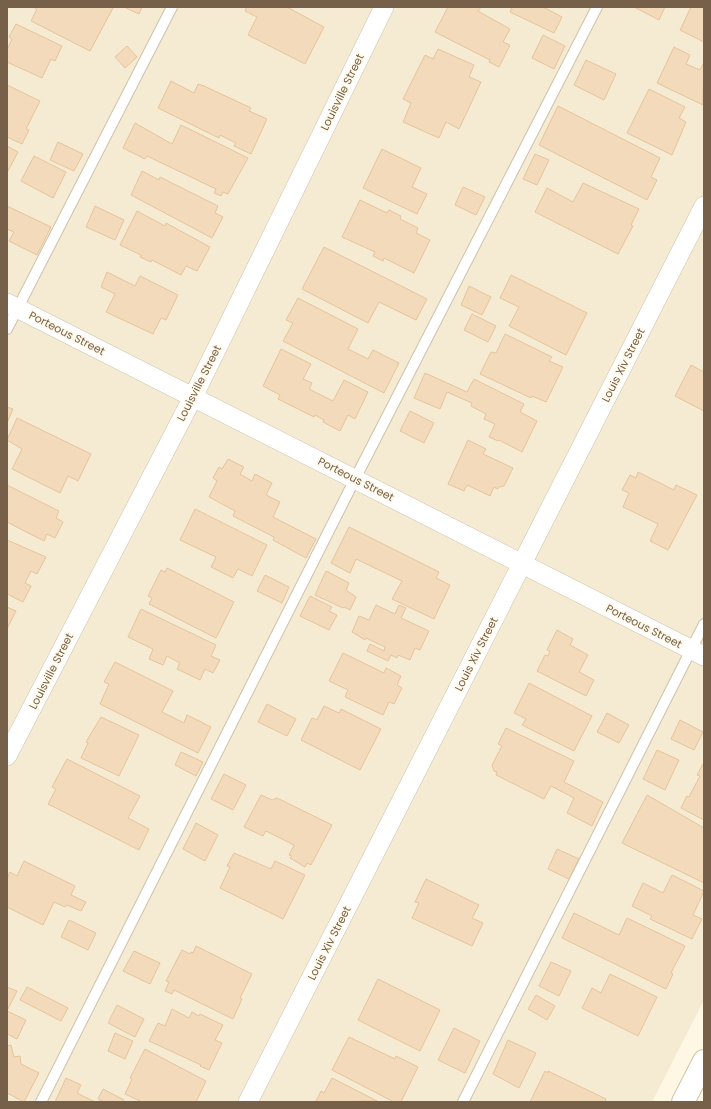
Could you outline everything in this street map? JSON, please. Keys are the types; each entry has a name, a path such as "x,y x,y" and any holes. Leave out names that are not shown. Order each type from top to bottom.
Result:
{"main road":[{"path":"683,1102 704,1061"}],"street":[{"name":"Louisville Street","path":"7,756 193,397 384,7"},
{"name":"Louis Xiv Street","path":"248,1102 704,206"},
{"name":"Porteous Street","path":"12,305 698,653"}],"lane":[{"path":"7,329 12,305 172,7"},
{"path":"41,1102 355,479 597,7"},
{"path":"463,1102 698,653 704,624"}],"shaded area":[{"path":"7,7 704,7 704,1000 652,1102 7,1102"}],"building":[{"path":"33,7 113,8 90,51 31,21 37,9"},
{"path":"124,7 142,7 139,14"},
{"path":"247,7 287,7 324,27 305,64 248,35 257,17 245,11"},
{"path":"448,7 481,7 478,11 510,29 503,42 510,45 499,67 489,62 490,60 435,32"},
{"path":"512,7 543,7 562,17 554,33 510,12"},
{"path":"634,7 665,7 659,20"},
{"path":"691,7 704,7 704,42 680,30"},
{"path":"16,24 62,46 55,61 51,59 42,78 7,62 7,50 12,39 9,37"},
{"path":"543,35 565,46 554,69 532,58"},
{"path":"127,46 137,57 125,68 115,57"},
{"path":"674,47 690,55 686,64 700,70 704,62 703,105 657,83"},
{"path":"438,49 474,65 469,77 481,82 459,129 446,122 439,138 403,122 411,103 403,99 425,55 433,59"},
{"path":"586,60 616,74 604,100 574,85"},
{"path":"171,81 194,93 198,84 204,86 251,108 249,111 267,119 251,154 234,146 236,143 220,135 219,138 158,108"},
{"path":"7,85 40,101 26,129 29,130 22,144 7,137"},
{"path":"649,89 685,107 679,118 686,122 672,155 627,133"},
{"path":"558,106 660,158 651,177 657,180 647,200 539,145"},
{"path":"135,123 172,144 181,125 248,158 228,194 223,192 221,196 214,193 216,189 147,156 145,159 123,148"},
{"path":"58,142 83,154 74,171 50,160"},
{"path":"7,146 18,152 7,173"},
{"path":"382,149 421,168 412,187 427,194 417,214 363,188"},
{"path":"535,154 549,160 537,185 523,179"},
{"path":"34,156 66,172 53,198 21,181"},
{"path":"142,171 159,180 160,177 218,206 215,213 223,217 212,238 131,195"},
{"path":"583,183 639,209 631,225 633,226 618,254 535,212 547,188 573,202"},
{"path":"463,187 485,197 476,215 455,205"},
{"path":"360,200 387,213 389,210 401,216 400,219 418,228 416,233 430,240 414,273 384,258 383,261 373,256 375,252 342,237"},
{"path":"7,206 51,227 37,255 9,241 14,232 7,229"},
{"path":"95,206 124,220 115,240 86,227"},
{"path":"137,211 165,226 166,223 210,247 197,271 186,266 181,275 152,260 151,262 140,257 141,255 120,245"},
{"path":"324,247 427,299 416,320 379,302 368,323 302,289"},
{"path":"107,272 135,286 140,276 178,295 166,320 161,318 153,334 106,312 115,294 101,287"},
{"path":"511,275 587,313 566,355 509,326 519,307 500,298"},
{"path":"469,286 491,297 482,315 461,305"},
{"path":"298,298 358,329 348,349 368,359 373,350 399,363 384,393 283,341 293,323 286,320"},
{"path":"472,314 496,326 488,342 464,330"},
{"path":"505,334 552,357 549,361 563,367 546,402 532,396 531,398 480,374 491,352 496,353"},
{"path":"281,349 311,364 303,379 312,383 309,389 333,401 344,380 368,392 355,419 348,415 340,431 323,422 324,420 315,415 314,417 278,399 280,395 263,386"},
{"path":"691,365 704,372 704,411 675,396"},
{"path":"425,373 467,392 474,379 524,404 520,412 537,421 522,452 499,440 498,441 489,437 495,424 484,419 486,414 471,406 472,403 447,392 440,409 414,398"},
{"path":"7,407 13,409 7,423"},
{"path":"410,411 434,423 424,443 400,431"},
{"path":"17,418 91,454 78,481 68,476 60,493 12,469 22,449 7,440"},
{"path":"468,440 486,449 483,454 513,468 504,486 499,487 498,489 494,487 490,496 467,485 464,491 448,484"},
{"path":"228,459 244,467 240,474 252,481 255,474 272,483 266,495 280,502 273,517 316,539 306,558 273,540 274,537 233,516 235,511 209,497 217,481 213,478 219,467 222,469"},
{"path":"638,472 674,490 676,485 697,495 668,550 650,541 658,524 623,507 629,493 622,490 630,475 636,478"},
{"path":"7,485 59,511 56,518 63,522 55,538 47,534 44,541 7,522"},
{"path":"195,509 267,545 252,576 238,569 233,578 211,567 216,557 180,540"},
{"path":"349,527 439,572 436,578 450,585 434,619 392,599 402,581 356,559 350,573 331,563"},
{"path":"7,540 46,557 37,574 31,571 25,583 31,586 23,602 7,594"},
{"path":"167,568 234,602 216,638 149,604 152,598 148,596 161,570 165,572"},
{"path":"326,571 349,583 346,590 356,597 350,610 315,595"},
{"path":"265,575 289,587 282,603 257,591"},
{"path":"310,596 332,607 329,611 337,615 329,630 300,616"},
{"path":"376,605 395,614 399,605 406,608 401,618 429,631 420,650 415,648 410,660 398,655 397,658 391,655 388,661 367,651 370,644 384,651 385,647 366,638 365,640 352,632 359,616 369,620"},
{"path":"7,607 16,611 7,629"},
{"path":"141,609 216,645 211,656 220,660 213,673 205,669 200,680 177,669 180,663 167,656 163,665 149,659 153,649 128,637"},
{"path":"557,630 573,639 570,645 588,655 579,672 594,680 586,696 537,671 545,655 548,656 550,651 547,650"},
{"path":"343,653 384,673 386,668 401,676 397,685 402,688 394,704 389,702 383,715 345,697 348,690 329,681"},
{"path":"115,662 173,691 162,712 184,723 187,715 211,727 198,753 100,704 109,684 104,682"},
{"path":"529,683 592,716 574,751 522,725 526,719 514,713"},
{"path":"267,704 296,719 287,736 258,722"},
{"path":"324,706 339,713 341,709 381,729 360,770 301,740 312,718 317,720"},
{"path":"607,713 629,725 619,743 597,732"},
{"path":"101,717 139,735 119,776 81,758 88,743 86,742"},
{"path":"680,720 703,732 694,750 671,739"},
{"path":"506,728 574,761 564,782 603,802 592,826 567,813 574,798 551,786 544,799 496,775 497,772 494,771 492,765 502,746 498,744"},
{"path":"657,750 679,760 665,790 643,779"},
{"path":"181,752 203,762 196,776 175,765"},
{"path":"67,759 140,796 128,818 149,829 139,850 48,804 56,789 52,787"},
{"path":"703,764 704,820 681,808 687,796 689,797 700,776 697,775"},
{"path":"224,774 246,785 233,810 211,799"},
{"path":"261,795 272,800 277,798 332,825 311,865 307,863 305,867 290,858 292,856 289,855 294,845 266,831 263,836 244,827"},
{"path":"647,795 704,828 704,883 622,843"},
{"path":"196,823 218,835 205,861 183,849"},
{"path":"557,849 579,859 569,879 548,869"},
{"path":"234,853 271,869 275,861 305,875 283,919 220,888 230,867 227,866"},
{"path":"24,861 75,886 71,895 86,902 81,911 67,905 65,907 54,902 43,925 7,907 7,879 10,872 17,876"},
{"path":"672,875 704,891 693,915 702,919 692,939 650,919 652,916 632,906 643,883 663,893"},
{"path":"426,879 479,905 472,918 483,923 472,946 412,918 419,903 415,902"},
{"path":"574,913 619,935 627,918 685,946 671,973 673,974 666,989 562,938"},
{"path":"69,920 96,933 88,950 61,937"},
{"path":"196,946 252,974 240,998 242,999 233,1019 174,990 172,994 165,991 169,982 166,981 182,950 190,954 191,952 193,953"},
{"path":"134,951 160,963 150,984 123,971"},
{"path":"551,962 571,971 559,996 539,986"},
{"path":"610,974 657,997 638,1036 582,1008 592,988 601,993"},
{"path":"378,979 440,1010 420,1051 358,1020"},
{"path":"7,987 17,991 7,1011"},
{"path":"27,987 68,1008 61,1021 20,1000"},
{"path":"536,995 555,1006 547,1020 528,1009"},
{"path":"117,1005 144,1019 135,1037 108,1023"},
{"path":"172,1009 189,1018 192,1012 199,1016 200,1014 223,1025 215,1040 222,1043 209,1070 149,1041 158,1023 165,1026"},
{"path":"7,1011 26,1020 17,1039 7,1034"},
{"path":"454,1028 480,1041 465,1073 438,1060"},
{"path":"115,1033 133,1041 125,1059 108,1051"},
{"path":"349,1037 395,1059 396,1056 418,1067 401,1102 394,1102 332,1070"},
{"path":"508,1040 536,1053 519,1088 493,1074"},
{"path":"11,1045 14,1057 20,1056 21,1064 39,1073 24,1102 7,1093 7,1046"},
{"path":"145,1049 206,1081 196,1102 142,1102 125,1094 132,1079 130,1078"},
{"path":"545,1071 548,1073 548,1071 606,1099 605,1102 530,1102"},
{"path":"66,1078 81,1085 77,1093 95,1102 55,1102"},
{"path":"332,1078 377,1101 316,1101 321,1091 324,1093"},
{"path":"103,1089 124,1100 123,1102 104,1102 98,1099"}]}
